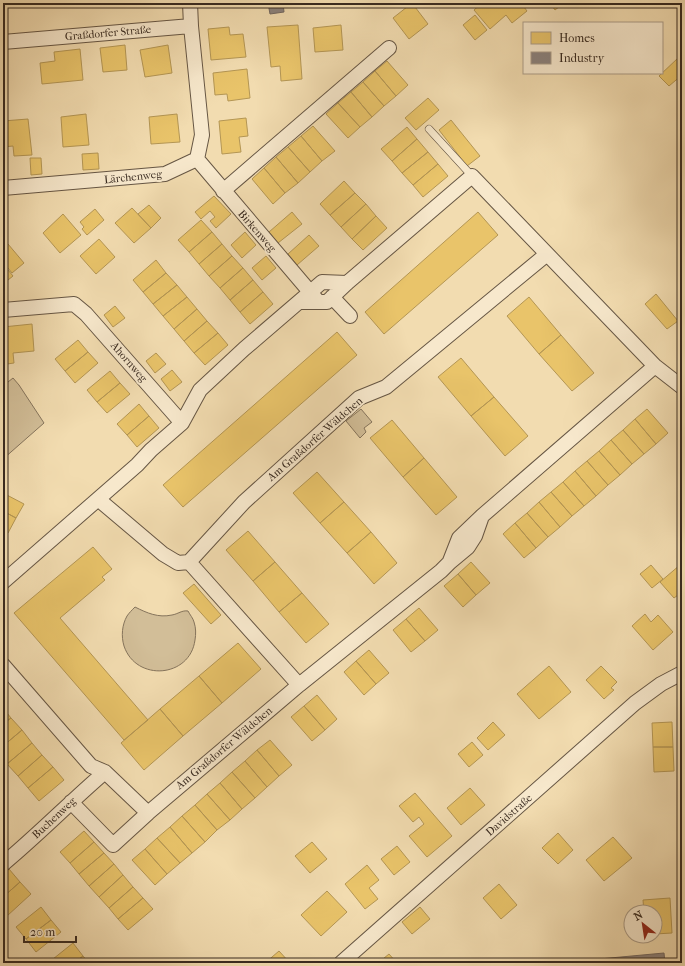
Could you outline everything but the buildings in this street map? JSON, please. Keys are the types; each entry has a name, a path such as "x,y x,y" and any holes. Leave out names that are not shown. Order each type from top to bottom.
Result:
{"street":[{"path":"190,3 202,135 197,159"},
{"name":"Graßdorfer Straße","path":"3,42 191,26"},
{"path":"223,191 389,48"},
{"name":"Lärchenweg","path":"3,188 165,174 197,159"},
{"name":"Birkenweg","path":"197,159 314,297"},
{"path":"3,582 137,465 151,450 182,423 200,390 244,349 299,302 314,297 328,302 472,176 655,366 682,387"},
{"name":"Am Graßdorfer Wäldchen","path":"188,562 244,502 359,398 386,387 547,254"},
{"path":"314,297 322,282 347,284"},
{"path":"332,298 350,316"},
{"name":"Ahornweg","path":"3,310 74,304 86,314 182,423"},
{"name":"Am Graßdorfer Wäldchen","path":"71,802 113,845 148,813 299,684 429,581 468,547 475,536 482,516 655,366"},
{"path":"98,499 163,554 178,563 188,562 299,684"},
{"path":"3,665 91,766 105,772 148,813"},
{"name":"Davidstraße","path":"341,963 635,704 661,684 682,673"},
{"name":"Buchenweg","path":"3,864 105,772"}],"lane":[{"path":"429,129 472,176"}],"shaded area":[{"path":"13,378 44,423 3,459 3,386"},
{"path":"361,409 372,422 364,428 366,432 360,438 346,421"},
{"path":"135,607 148,613 162,616 188,611 194,622 196,636 191,653 183,662 174,668 162,671 150,670 139,666 130,658 124,646 122,631 127,616"}]}
